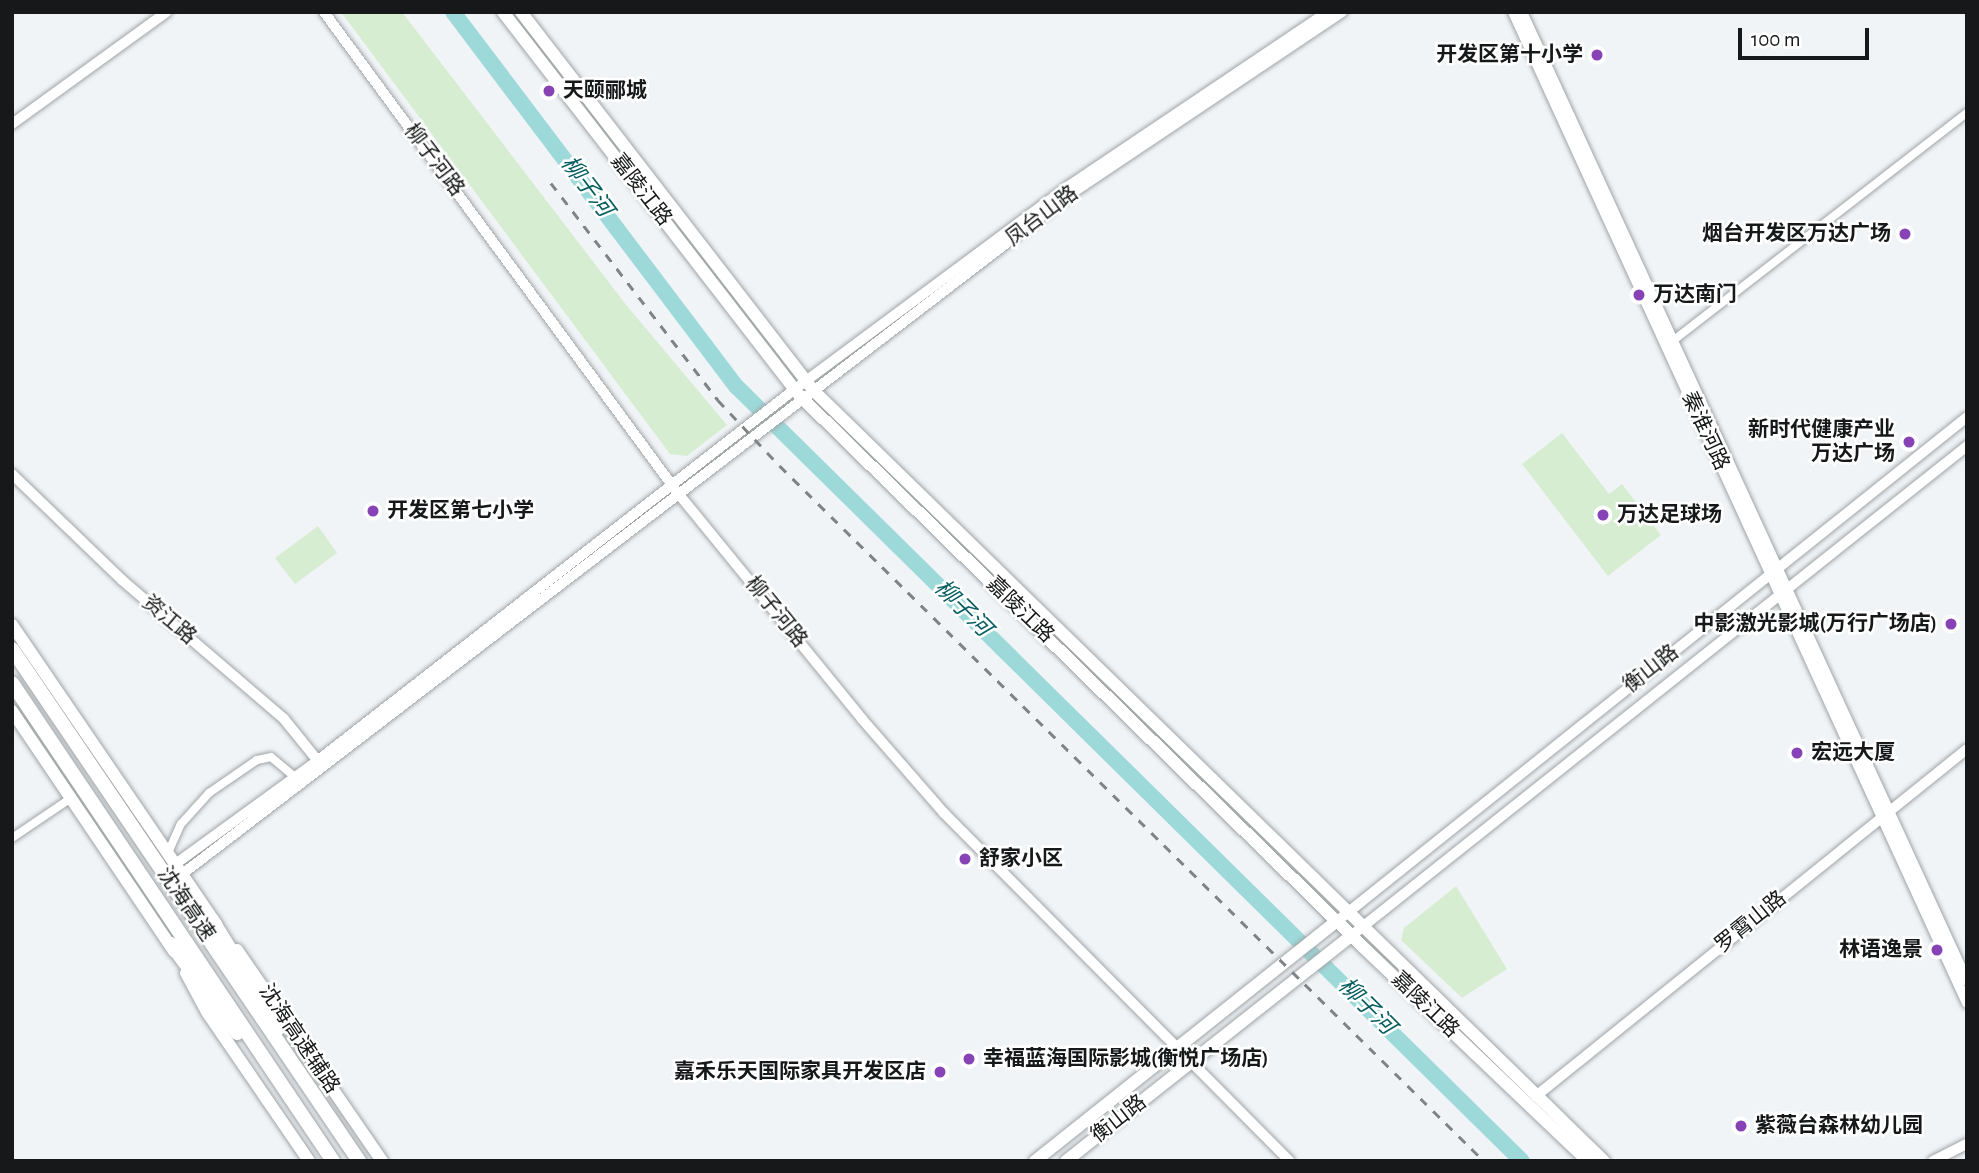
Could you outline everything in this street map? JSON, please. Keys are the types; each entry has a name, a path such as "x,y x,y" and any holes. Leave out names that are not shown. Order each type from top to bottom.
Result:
{"highway":[{"name":"沈海高速","path":"12,649 359,1161"},
{"name":"沈海高速","path":"12,683 333,1161"},
{"path":"212,920 326,1112"},
{"path":"171,944 308,1124"}],"main road":[{"name":"嘉陵江路","path":"503,12 798,393 1336,922 1588,1161"},
{"name":"嘉陵江路","path":"521,12 798,393 1365,925 1604,1161"},
{"name":"秦淮河路","path":"1513,12 1775,571"},
{"name":"秦淮河路","path":"1522,12 1674,340 1967,1003"},
{"name":"衡山路","path":"1336,922 1967,417"},
{"name":"衡山路","path":"1066,1161 1967,446"},
{"name":"沈海高速辅路","path":"12,625 174,865 212,920 253,971 382,1161"},
{"path":"12,710 171,944 207,1012 309,1161"},
{"name":"秦淮河路","path":"1885,814 1967,981"},
{"path":"1035,1161 1336,922"}],"street":[{"path":"12,124 167,12"},
{"name":"柳子河路","path":"324,12 674,489 944,813 1289,1161"},
{"name":"凤台山路","path":"320,764 1067,187 1328,12"},
{"name":"凤台山路","path":"798,393 1072,193 1342,12"},
{"path":"1674,340 1967,113"},
{"name":"资江路","path":"12,474 102,562 284,719 320,764"},
{"name":"罗霄山路","path":"1536,1096 1967,749"},
{"path":"174,865 181,824 209,793 257,761 271,757 295,777"},
{"path":"174,865 295,777 320,764"},
{"path":"174,865 320,764"},
{"path":"12,838 71,798"},
{"path":"1933,1161 1967,1144"}],"green space":[{"path":"341,12 402,12 627,306 727,425 687,456 670,454"},
{"name":"万达足球场","path":"1562,433 1609,494 1622,484 1661,535 1608,576 1522,464"},
{"path":"318,526 337,553 295,584 275,558"},
{"path":"1456,886 1507,969 1462,998 1401,940 1404,928"}],"waterway":[{"name":"柳子河","path":"453,12 737,387 1522,1161"}],"railway":[{"path":"551,183 718,400 780,466 1484,1161"}],"place":[{"name":"开发区第十小学","path":"1597,55"},
{"name":"天颐郦城","path":"549,91"},
{"name":"烟台开发区万达广场","path":"1905,234"},
{"name":"万达南门","path":"1639,295"},
{"name":"新时代健康产业 万达广场","path":"1909,442"},
{"name":"开发区第七小学","path":"373,511"},
{"name":"万达足球场","path":"1603,515"},
{"name":"中影激光影城(万行广场店)","path":"1951,624"},
{"name":"宏远大厦","path":"1797,753"},
{"name":"舒家小区","path":"965,859"},
{"name":"林语逸景","path":"1937,950"},
{"name":"幸福蓝海国际影城(衡悦广场店)","path":"969,1059"},
{"name":"嘉禾乐天国际家具开发区店","path":"940,1072"},
{"name":"紫薇台森林幼儿园","path":"1741,1126"}]}
